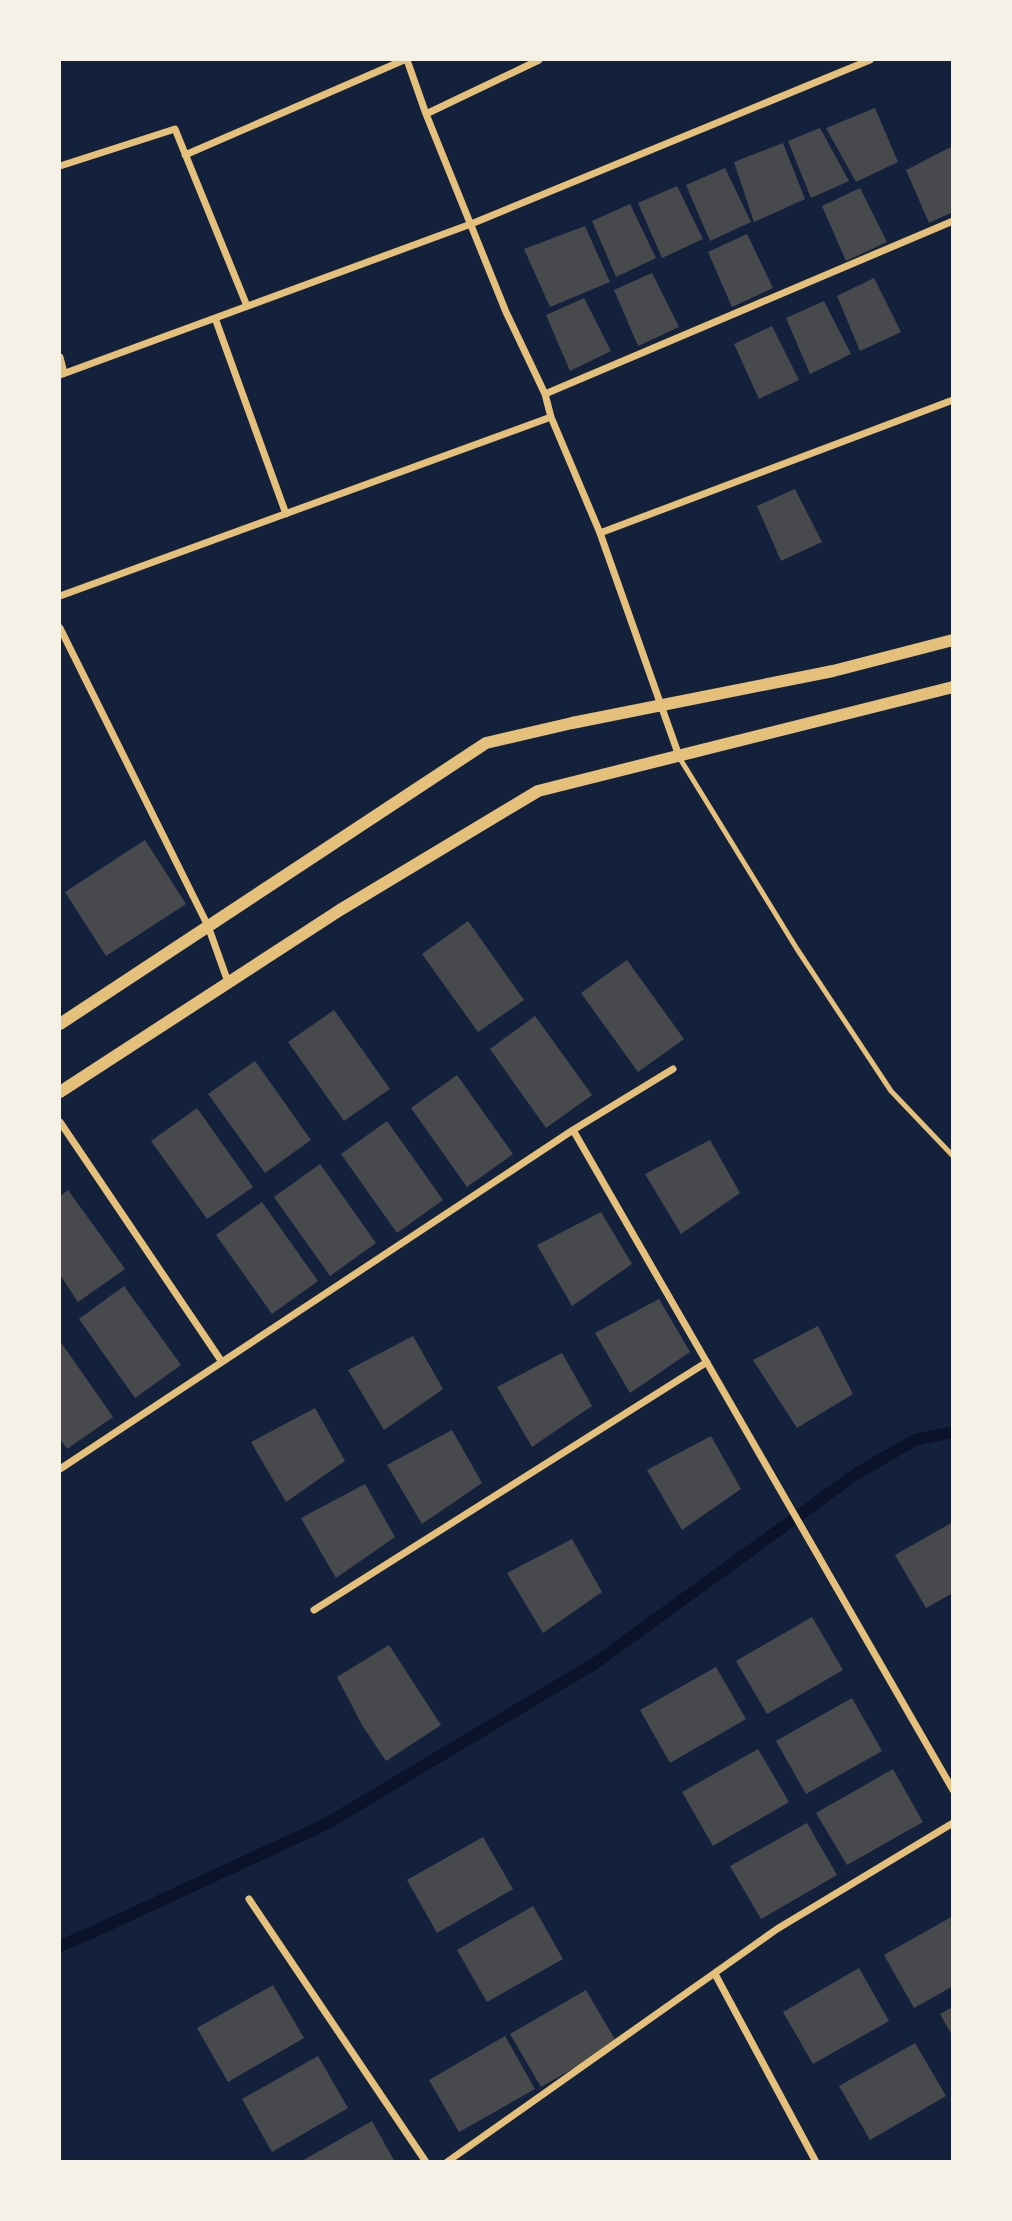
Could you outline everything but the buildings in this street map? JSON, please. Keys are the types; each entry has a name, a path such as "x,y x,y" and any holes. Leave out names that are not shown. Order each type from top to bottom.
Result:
{"street":[{"path":"186,155 405,60 506,312 545,394 551,417 600,533 679,757"},
{"path":"426,114 539,60"},
{"path":"60,357 62,374 471,224 870,60"},
{"path":"60,166 175,129 247,306"},
{"path":"545,394 953,221"},
{"path":"215,318 286,514"},
{"path":"600,533 953,400"},
{"path":"60,597 551,417"},
{"path":"60,628 208,926 228,982"},
{"path":"60,1024 486,743 833,671 953,640"},
{"path":"60,1092 340,910 538,791 953,687"},
{"path":"60,1469 573,1130 673,1069"},
{"path":"60,1122 222,1362"},
{"path":"573,1130 953,1790"},
{"path":"314,1609 706,1362"},
{"path":"447,2161 778,1929 953,1823"},
{"path":"249,1899 426,2161"},
{"path":"715,1973 816,2161"}],"lane":[{"path":"679,757 797,949 891,1091 953,1156"}],"waterway":[{"path":"60,1946 326,1824 594,1664 856,1474 915,1440 953,1432"}]}
